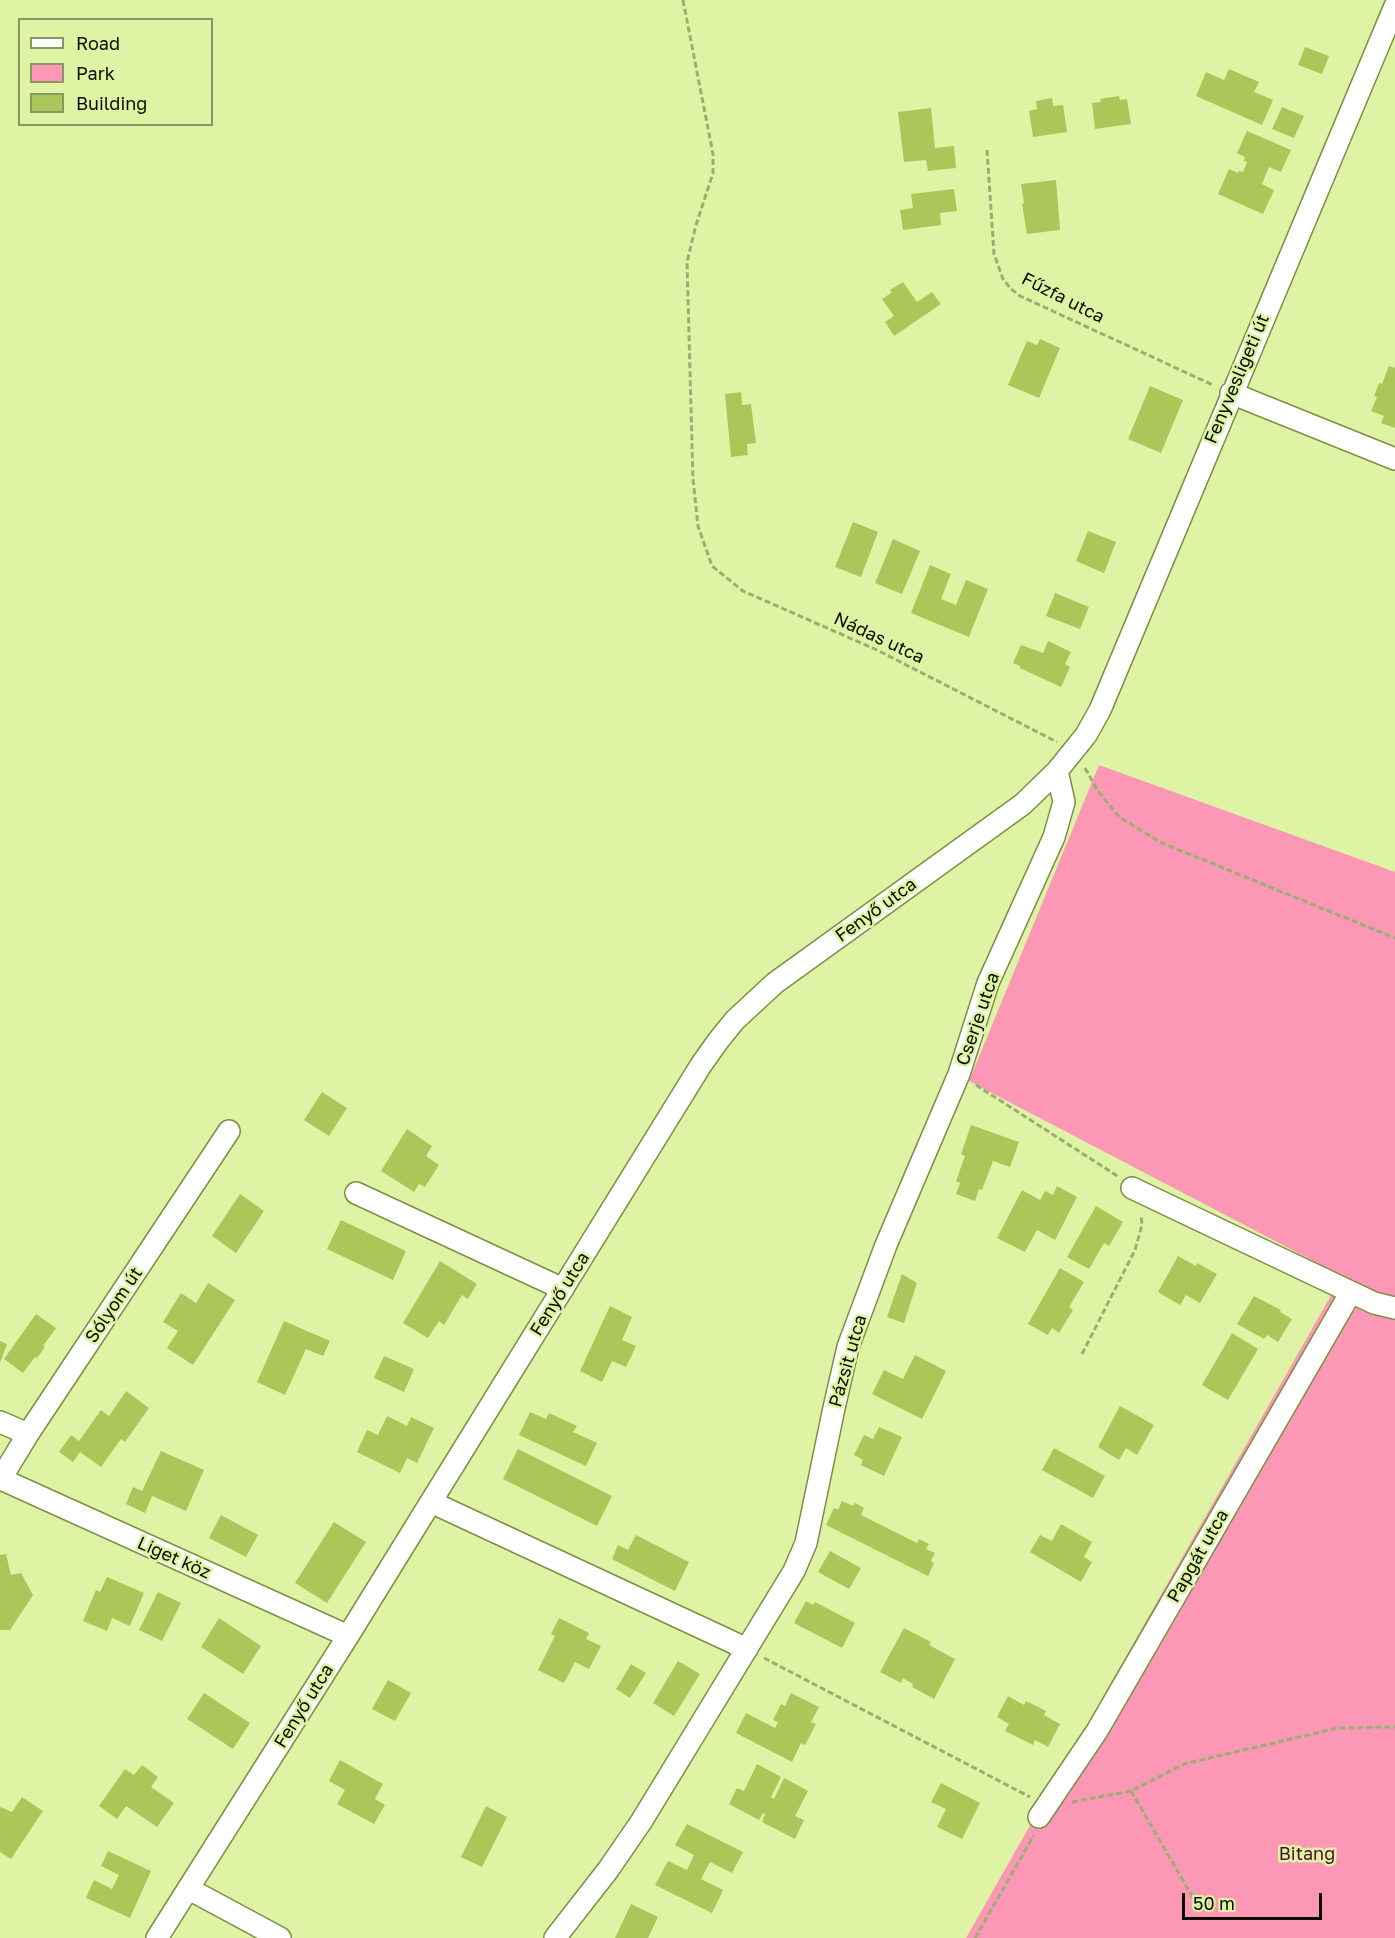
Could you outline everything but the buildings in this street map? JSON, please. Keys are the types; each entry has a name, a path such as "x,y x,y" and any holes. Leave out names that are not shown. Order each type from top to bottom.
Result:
{"street":[{"name":"Fenyvesligeti út","path":"1075,751 1100,710 1395,6"},
{"path":"1231,393 1395,459"},
{"name":"Fenyő utca","path":"157,1938 348,1636 700,1065 735,1020 774,983 1023,804 1075,751"},
{"name":"Cserje utca","path":"959,1074 988,983 1054,837 1064,802 1057,771"},
{"name":"Pázsit utca","path":"555,1938 608,1870 641,1822 794,1571 806,1543 848,1347 886,1245 959,1074"},
{"name":"Sólyom út","path":"0,1479 229,1131"},
{"path":"1132,1188 1374,1303 1395,1308"},
{"path":"356,1193 563,1289"},
{"name":"Papgát utca","path":"1042,1812 1097,1731 1351,1292"},
{"path":"0,1422 28,1434"},
{"name":"Liget köz","path":"0,1479 348,1636"},
{"path":"431,1502 747,1649"},
{"path":"189,1888 280,1938"}],"path":[{"name":"Nádas utca","path":"683,0 713,154 713,173 687,262 693,479 698,526 712,566 743,591 877,650 1075,751"},
{"name":"Fűzfa utca","path":"987,150 994,254 1003,279 1011,289 1020,296 1231,393"},
{"path":"1075,751 1098,792 1119,817 1153,838 1395,938"},
{"name":"Cserje utca","path":"959,1074 1111,1170 1132,1188"},
{"path":"1082,1354 1135,1250 1142,1225 1140,1210 1132,1188"},
{"path":"747,1649 1023,1792 1034,1800 1042,1812"},
{"path":"1042,1812 1131,1791 1184,1764 1338,1728 1395,1727"},
{"path":"1131,1791 1196,1903"},
{"path":"975,1938 1036,1830 1042,1812"}],"green space":[{"name":"Bitang","path":"1099,765 1395,872 1395,1938 966,1938 1342,1276 969,1081"}]}
